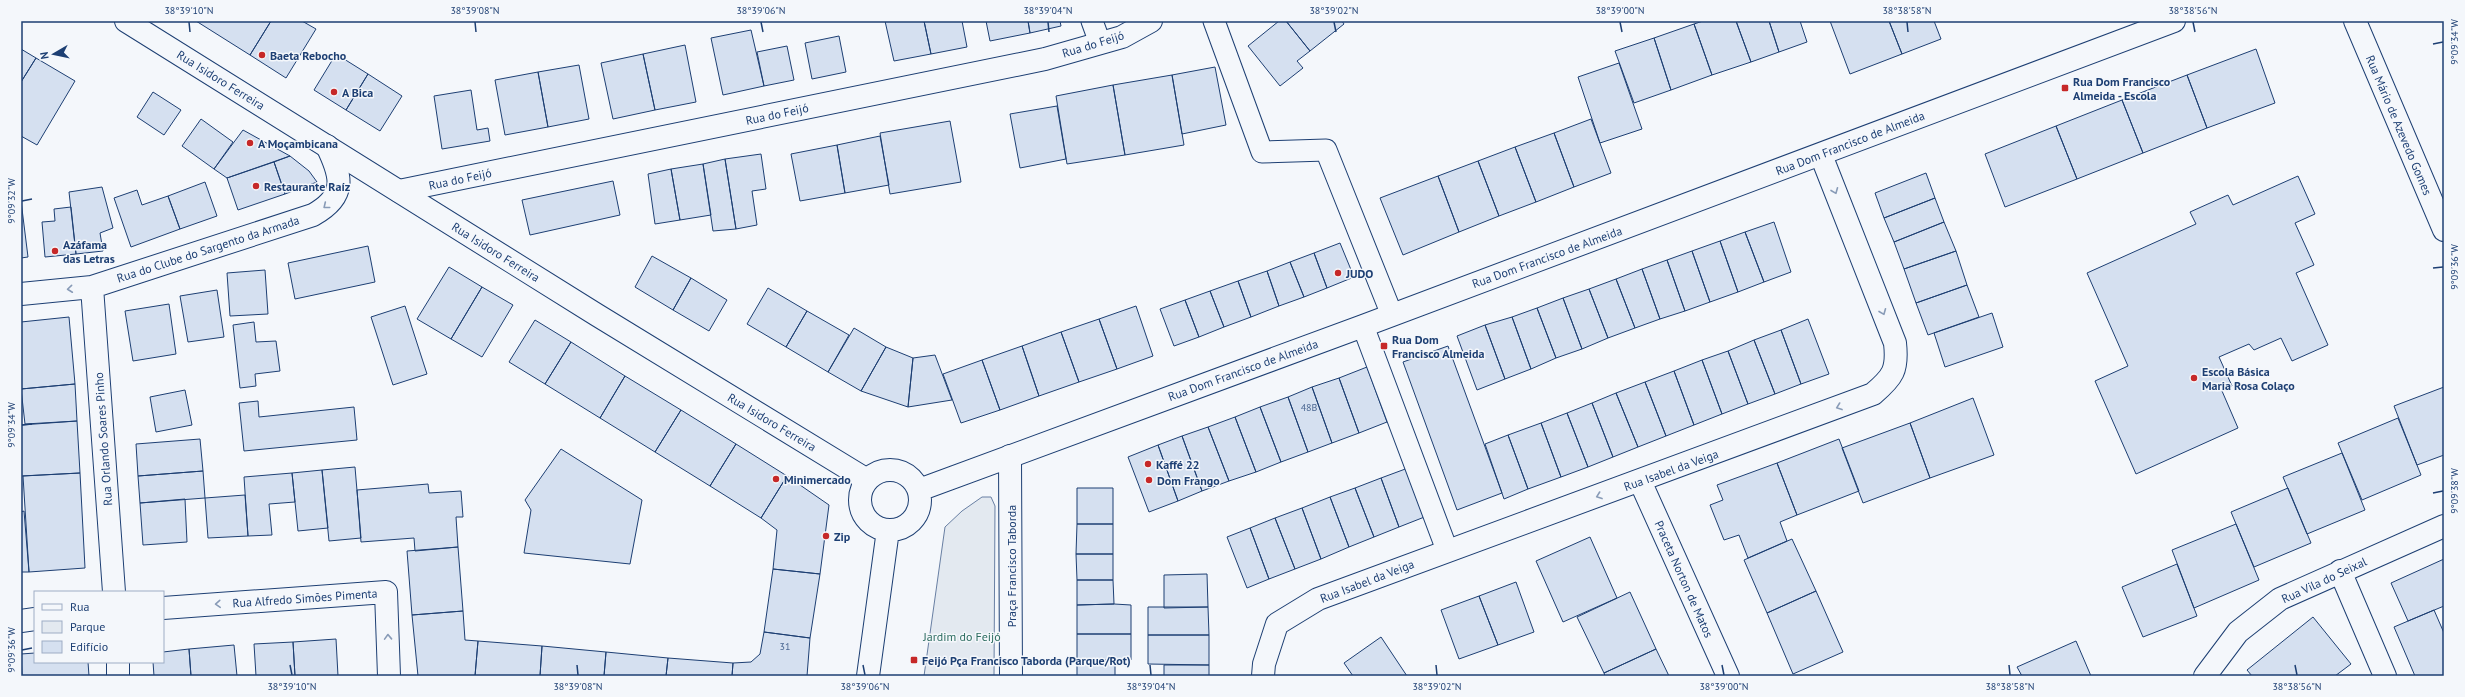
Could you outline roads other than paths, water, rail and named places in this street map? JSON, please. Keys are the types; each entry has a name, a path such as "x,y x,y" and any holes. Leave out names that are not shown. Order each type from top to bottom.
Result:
{"street":[{"name":"Rua Isidoro Ferreira","path":"126,21 867,480"},
{"path":"1092,21 1100,43"},
{"name":"Rua do Feijó","path":"399,191 1045,59 1122,37 1151,21"},
{"path":"1214,21 1262,152 1326,150 1392,315"},
{"name":"Rua Dom Francisco de Almeida","path":"919,490 1821,155 2174,21"},
{"name":"Rua Mário de Azevedo Gomes","path":"2355,21 2444,230"},
{"name":"Rua do Clube do Sargento da Armada","path":"21,294 92,287 313,215 328,207 336,196 340,182 337,166 327,146"},
{"name":"Rua Isabel da Veiga","path":"1263,676 1264,664 1277,624 1318,599 1447,550 1640,481 1873,394 1891,379 1897,360 1895,343 1821,155"},
{"name":"Rua Orlando Soares Pinho","path":"92,287 114,591"},
{"path":"1363,326 1447,550"},
{"name":"Praça Francisco Taborda","path":"1010,456 1011,676"},
{"path":"885,470 896,470 905,474 914,481 919,490 920,502 917,513 910,523 900,528 888,530 877,527 868,521 860,501 862,490 867,480 885,470"},
{"name":"Praceta Norton de Matos","path":"1640,481 1728,676"},
{"name":"Rua Vila do Seixal","path":"2205,676 2238,632 2280,599 2444,526"},
{"path":"868,676 888,530"},
{"path":"2340,571 2384,676"},
{"name":"Rua Alfredo Simões Pimenta","path":"164,608 386,592 389,676"},
{"path":"21,621 34,619"},
{"path":"118,663 118,676"}],"place":[{"name":"Baeta Rebocho","path":"262,55"},
{"name":"Rua Dom Francisco Almeida - Escola","path":"2065,88"},
{"name":"A Bica","path":"334,92"},
{"name":"A Moçambicana","path":"250,143"},
{"name":"Restaurante Raíz","path":"256,186"},
{"name":"Azáfama das Letras","path":"55,251"},
{"name":"JUDO","path":"1338,273"},
{"name":"Rua Dom Francisco Almeida","path":"1384,346"},
{"name":"Escola Básica Maria Rosa Colaço","path":"2194,378"},
{"name":"Kaffé 22","path":"1148,464"},
{"name":"Minimercado","path":"776,479"},
{"name":"Dom Frango","path":"1149,480"},
{"name":"Zip","path":"826,536"},
{"name":"Feijó Pça Francisco Taborda (Parque/Rot)","path":"914,660"}],"park label":[{"name":"Jardim do Feijó","path":"962,636"}]}
